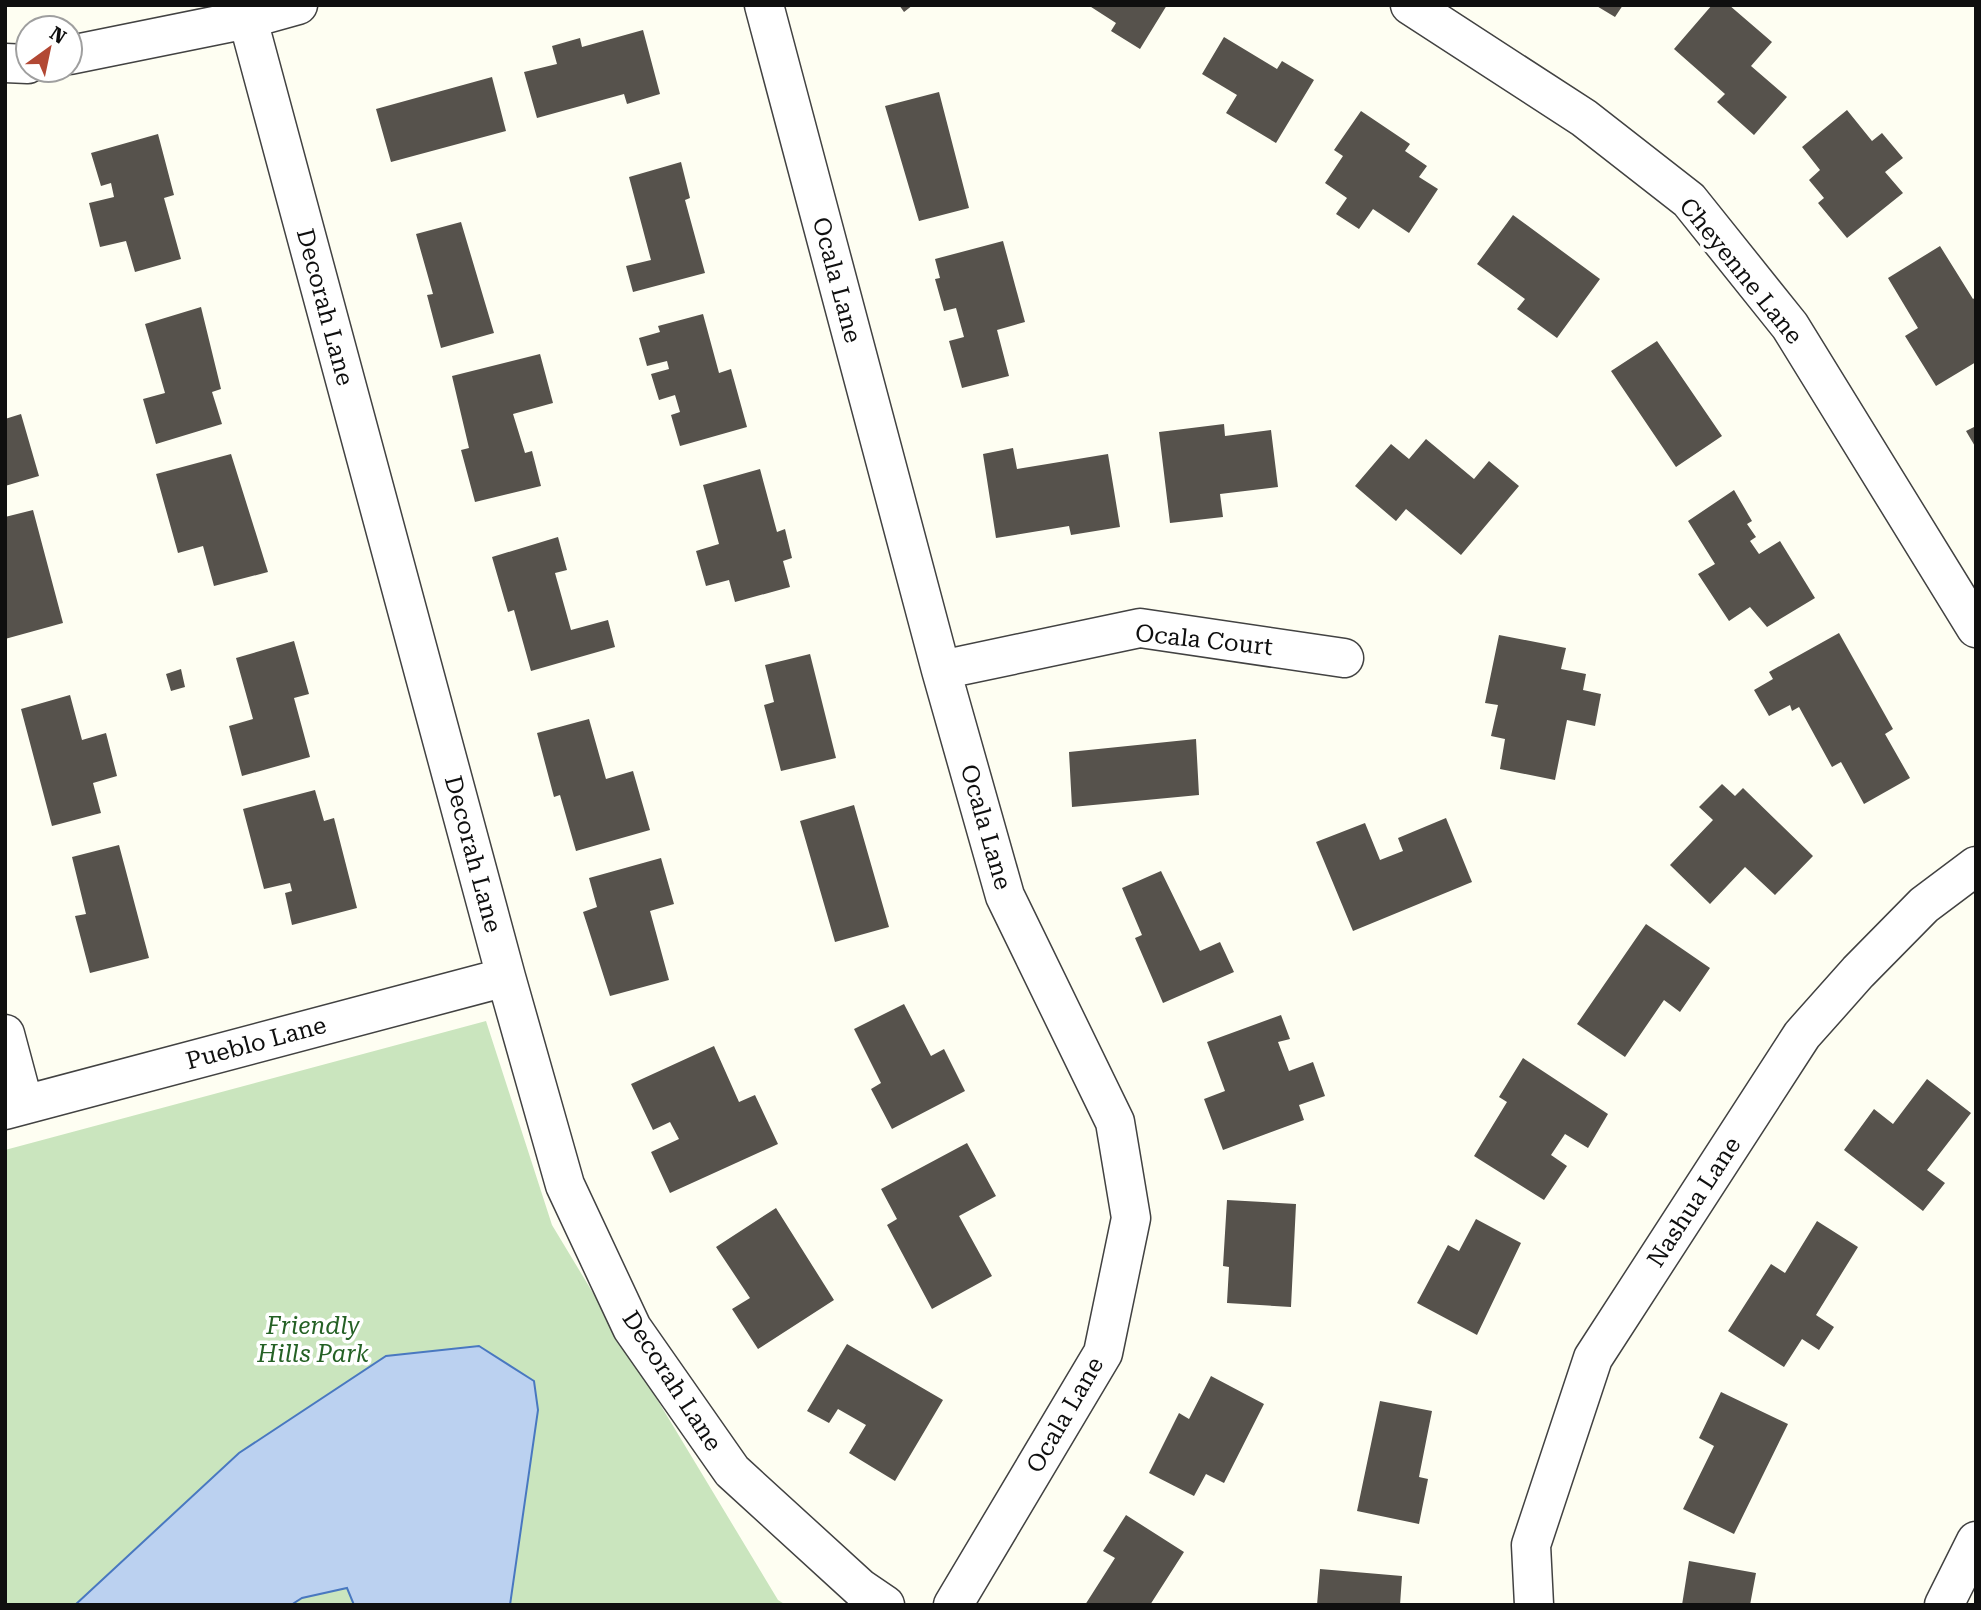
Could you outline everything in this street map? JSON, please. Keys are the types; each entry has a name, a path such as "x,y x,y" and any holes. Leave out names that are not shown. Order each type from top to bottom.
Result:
{"street":[{"path":"84,52 246,12 298,5"},
{"name":"Ocala Lane","path":"764,5 941,670 1005,896 1115,1122 1131,1218 1103,1353 953,1605"},
{"name":"Cheyenne Lane","path":"1410,5 1584,118 1689,200 1790,326 1976,628"},
{"name":"Decorah Lane","path":"246,12 506,977 565,1185 632,1328 732,1471 860,1588 885,1605"},
{"name":"Ocala Court","path":"941,670 1140,628 1344,658"},
{"name":"Nashua Lane","path":"1534,1605 1531,1545 1593,1358 1802,1035 1858,972 1924,905 1976,866"},
{"name":"Pueblo Lane","path":"15,1107 506,977"},
{"path":"5,1034 15,1107"},
{"path":"1944,1605 1976,1541"}],"green space":[{"name":"Friendly Hills Park","path":"486,1021 552,1225 778,1600 786,1605 5,1605 5,1150"}],"water":[{"path":"479,1346 534,1381 538,1410 510,1605 354,1605 347,1588 302,1598 291,1605 75,1605 239,1453 386,1356"}],"building":[{"path":"899,5 913,5 904,12"},
{"path":"1088,5 1167,5 1140,49 1111,31 1116,23"},
{"path":"1595,5 1623,5 1615,17"},
{"path":"1712,5 1729,5 1772,42 1751,66 1787,97 1754,135 1717,102 1725,94 1674,49"},
{"path":"643,30 660,94 627,104 624,94 537,118 524,72 557,64 552,46 580,38 582,47"},
{"path":"1224,37 1277,69 1282,61 1314,80 1276,143 1226,113 1237,95 1202,74"},
{"path":"492,77 506,131 391,162 376,109"},
{"path":"939,92 969,208 919,221 885,106"},
{"path":"1847,110 1872,141 1882,133 1903,158 1885,172 1903,193 1847,238 1818,203 1824,198 1809,180 1820,170 1802,147"},
{"path":"1361,111 1410,144 1405,151 1427,166 1419,177 1438,189 1409,233 1373,209 1359,229 1336,214 1347,198 1325,183 1343,156 1334,150"},
{"path":"158,134 174,195 164,198 181,259 135,272 126,241 100,247 89,203 114,197 111,183 101,186 91,153"},
{"path":"681,162 690,198 685,200 705,273 633,292 626,266 651,260 629,177"},
{"path":"1513,215 1600,279 1557,338 1517,309 1525,299 1477,264"},
{"path":"461,222 494,333 441,348 427,295 433,294 416,234"},
{"path":"1003,241 1025,322 997,330 1009,376 962,388 949,341 964,337 956,308 944,311 935,279 940,278 935,259"},
{"path":"1940,246 1973,299 1976,297 1976,362 1936,386 1905,336 1918,328 1888,278"},
{"path":"201,307 221,389 212,392 222,424 156,444 143,399 165,393 145,324"},
{"path":"703,314 719,373 731,369 747,427 680,446 671,415 680,412 675,395 659,400 651,374 669,369 667,361 647,366 639,338 660,332 658,326"},
{"path":"1657,341 1722,436 1676,467 1611,371"},
{"path":"540,354 553,403 513,414 525,453 532,451 541,486 475,502 461,450 469,448 452,376"},
{"path":"21,414 39,476 5,486 5,419"},
{"path":"1224,424 1225,436 1271,430 1278,487 1220,494 1223,517 1170,523 1159,432"},
{"path":"1976,426 1976,448 1966,431"},
{"path":"1426,439 1474,479 1489,461 1519,486 1461,555 1406,509 1396,521 1355,486 1391,444 1409,459"},
{"path":"1013,448 1017,469 1108,454 1120,527 1071,535 1069,526 996,538 983,454"},
{"path":"231,454 268,572 214,586 203,546 178,553 156,474"},
{"path":"760,469 777,532 785,529 792,558 783,561 790,587 735,602 729,580 706,586 696,551 719,544 703,485"},
{"path":"1734,490 1752,521 1747,524 1756,537 1750,541 1759,554 1780,541 1815,598 1767,627 1750,607 1729,621 1698,574 1715,564 1688,521"},
{"path":"33,510 63,623 5,639 5,517"},
{"path":"558,537 567,570 555,573 571,630 608,620 615,647 531,671 514,610 508,612 492,557"},
{"path":"1839,633 1893,729 1885,734 1910,778 1864,804 1841,762 1832,767 1799,707 1792,711 1790,705 1769,716 1754,690 1773,679 1769,672"},
{"path":"1499,635 1566,648 1561,669 1586,674 1583,690 1601,694 1595,726 1567,720 1555,780 1500,769 1505,739 1491,736 1498,705 1485,703"},
{"path":"294,641 309,694 294,698 310,757 242,776 229,726 253,719 236,658"},
{"path":"810,654 836,758 781,771 764,705 774,702 765,665"},
{"path":"181,669 185,687 171,691 166,674"},
{"path":"70,695 82,740 106,733 117,776 93,783 101,813 52,826 21,709"},
{"path":"589,719 606,779 633,771 650,830 576,851 560,795 554,797 537,733"},
{"path":"1196,739 1199,795 1072,807 1069,752"},
{"path":"1722,784 1735,796 1743,788 1813,856 1775,895 1745,867 1710,904 1670,865 1713,820 1699,807"},
{"path":"315,790 324,821 334,818 357,908 292,925 285,893 292,891 290,883 264,889 243,809"},
{"path":"854,805 889,927 835,942 800,821"},
{"path":"1446,818 1472,882 1353,931 1316,842 1365,823 1380,860 1403,851 1398,838"},
{"path":"119,845 149,958 90,973 75,916 86,914 72,857"},
{"path":"661,858 674,904 650,911 669,980 610,996 583,912 597,907 589,878"},
{"path":"1161,871 1200,951 1220,942 1234,972 1163,1003 1135,938 1142,935 1122,888"},
{"path":"1646,924 1710,968 1680,1012 1664,1000 1625,1057 1577,1024"},
{"path":"904,1004 931,1056 944,1049 965,1091 892,1129 871,1089 881,1083 854,1029"},
{"path":"1281,1015 1290,1039 1278,1042 1289,1071 1313,1062 1325,1096 1299,1105 1304,1120 1223,1150 1204,1099 1225,1091 1207,1042"},
{"path":"714,1046 739,1102 755,1095 778,1144 670,1193 651,1152 679,1139 670,1122 653,1130 631,1084"},
{"path":"1523,1058 1608,1114 1588,1148 1565,1134 1551,1155 1567,1166 1544,1200 1474,1156 1507,1102 1499,1097"},
{"path":"1927,1079 1971,1113 1927,1170 1945,1183 1923,1211 1844,1150 1874,1109 1893,1124"},
{"path":"967,1143 996,1196 959,1216 992,1276 932,1309 887,1225 897,1219 881,1189"},
{"path":"1227,1200 1296,1204 1291,1307 1227,1303 1229,1267 1223,1266"},
{"path":"776,1208 834,1300 758,1349 732,1309 750,1298 716,1247"},
{"path":"1476,1219 1521,1243 1477,1335 1417,1303 1448,1245 1459,1251"},
{"path":"1817,1221 1858,1247 1816,1315 1834,1327 1819,1350 1802,1339 1784,1367 1728,1331 1771,1264 1785,1273"},
{"path":"847,1344 943,1400 895,1481 849,1453 866,1425 838,1409 829,1423 807,1411"},
{"path":"1211,1376 1264,1404 1224,1483 1206,1474 1194,1496 1149,1473 1179,1413 1189,1419"},
{"path":"1721,1392 1788,1424 1734,1534 1683,1509 1714,1446 1699,1438"},
{"path":"1380,1401 1432,1411 1419,1477 1428,1479 1419,1524 1357,1511"},
{"path":"1126,1515 1184,1552 1150,1605 1085,1605 1115,1558 1103,1551"},
{"path":"1689,1561 1756,1573 1750,1605 1682,1605"},
{"path":"1320,1569 1402,1576 1400,1605 1317,1605"}]}
